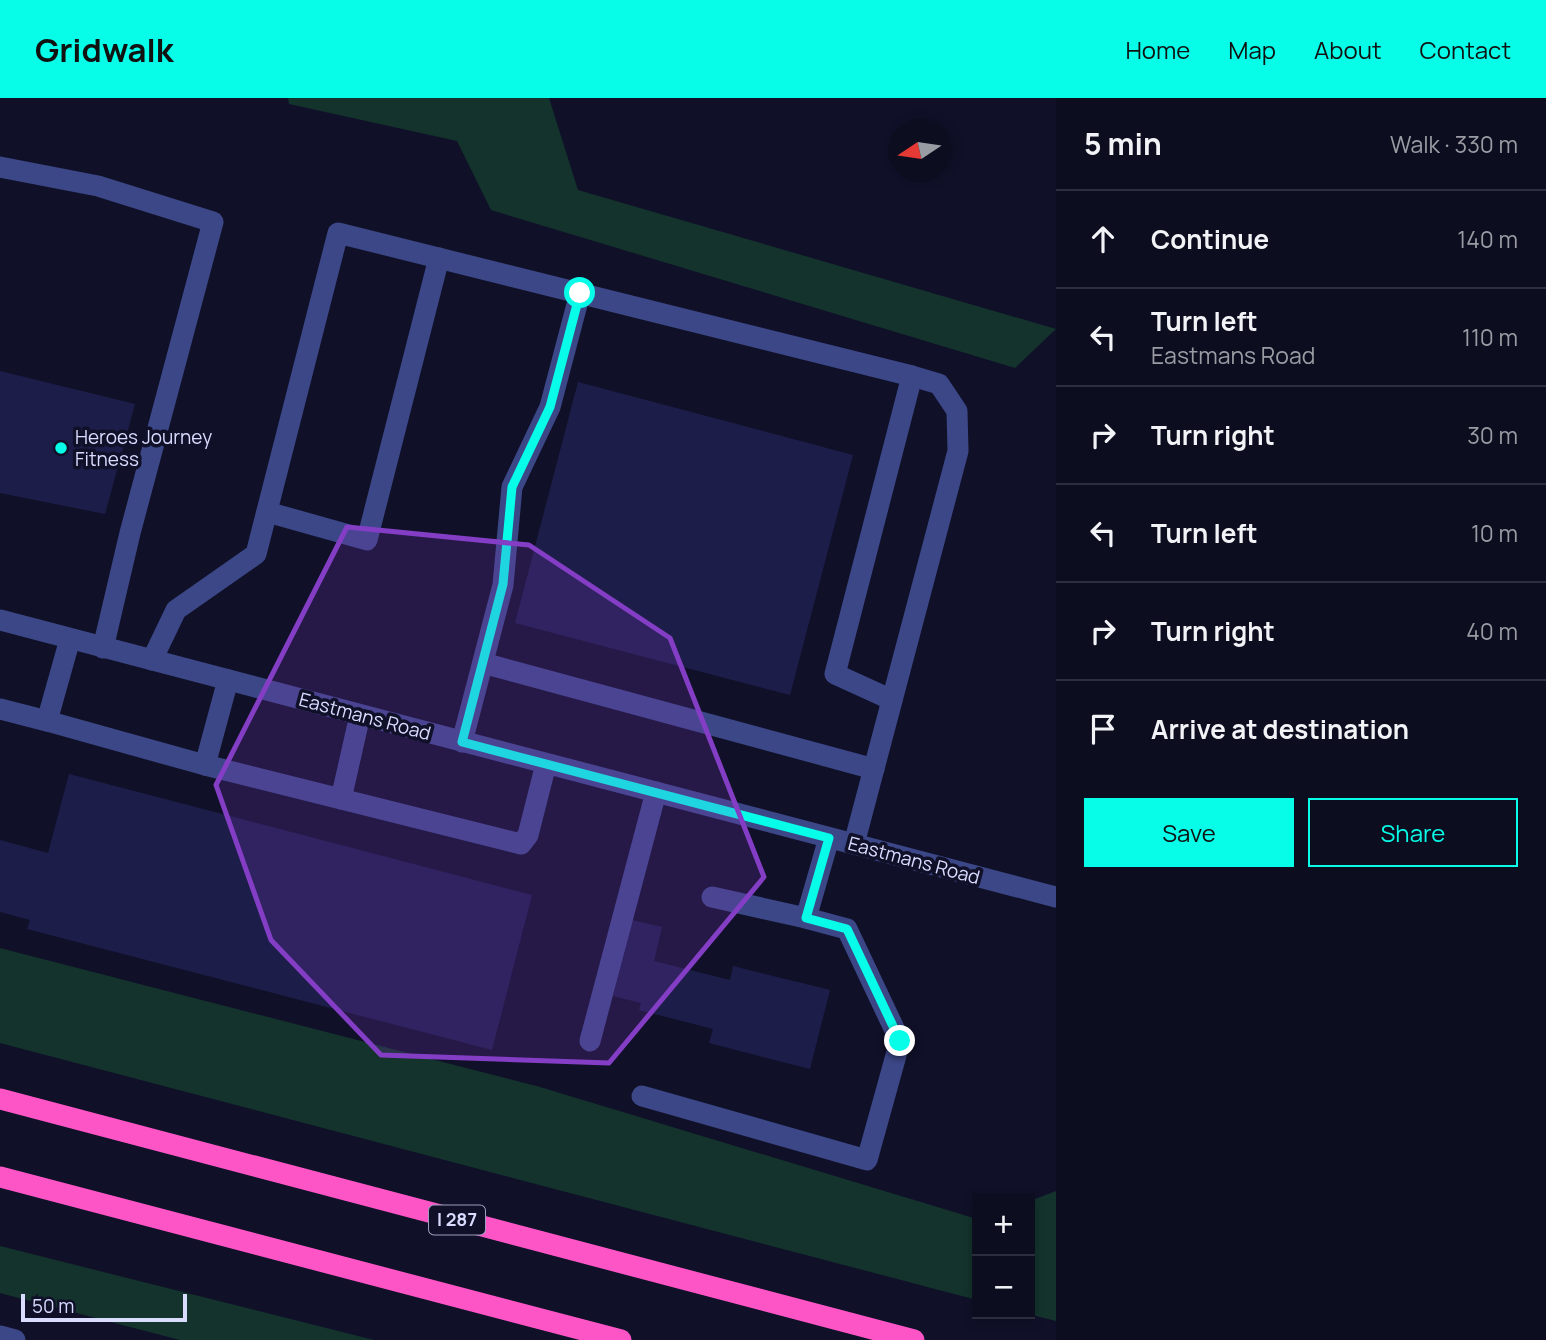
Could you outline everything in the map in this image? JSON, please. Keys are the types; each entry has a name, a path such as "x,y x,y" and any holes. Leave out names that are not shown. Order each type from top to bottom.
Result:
{"highway":[{"name":"I 287","path":"0,1099 914,1340"},
{"path":"0,1177 621,1340"}],"street":[{"path":"0,167 98,186 213,222 130,533 103,648"},
{"path":"152,660 176,610 256,554 338,233 912,376 939,384 957,411 958,451 854,844"},
{"path":"267,512 367,540 439,258"},
{"path":"462,742 503,584 512,487 550,407 580,293"},
{"path":"892,700 835,674 912,376"},
{"name":"Eastmans Road","path":"0,620 1056,897"},
{"path":"47,721 70,639"},
{"path":"482,663 874,769"},
{"path":"205,765 228,680"},
{"path":"0,709 205,765 521,844 528,835 546,764"},
{"path":"341,799 360,715"},
{"path":"590,1041 656,792"},
{"path":"806,918 829,838"},
{"path":"642,1096 867,1160 900,1041 847,929 712,897"},
{"path":"0,1336 16,1340"}],"highlighted area":[{"path":"347,527 529,545 670,638 764,877 609,1063 381,1055 271,940 216,785"}],"green space":[{"path":"288,98 549,98 578,190 1056,329 1015,368 491,210 457,141 289,104"},
{"path":"0,948 540,1087 972,1217 972,1299 0,1043"},
{"path":"1056,1191 1056,1321 1035,1316 1035,1199"},
{"path":"0,1246 374,1340 180,1340 0,1293"}],"building":[{"name":"Heroes Journey Fitness","path":"0,371 135,404 105,514 0,493"},
{"path":"578,382 853,455 790,695 515,623"},
{"path":"69,774 532,895 492,1050 27,929 30,920 0,912 0,840 48,853"},
{"path":"632,920 662,927 654,961 730,980 733,966 830,990 810,1069 709,1043 713,1029 639,1010 641,1003 613,996"}],"place":[{"name":"Heroes Journey Fitness","path":"61,448"}],"route":[{"path":"580,293 550,407 512,487 503,584 462,742 829,838 806,918 847,929 900,1041"}]}
